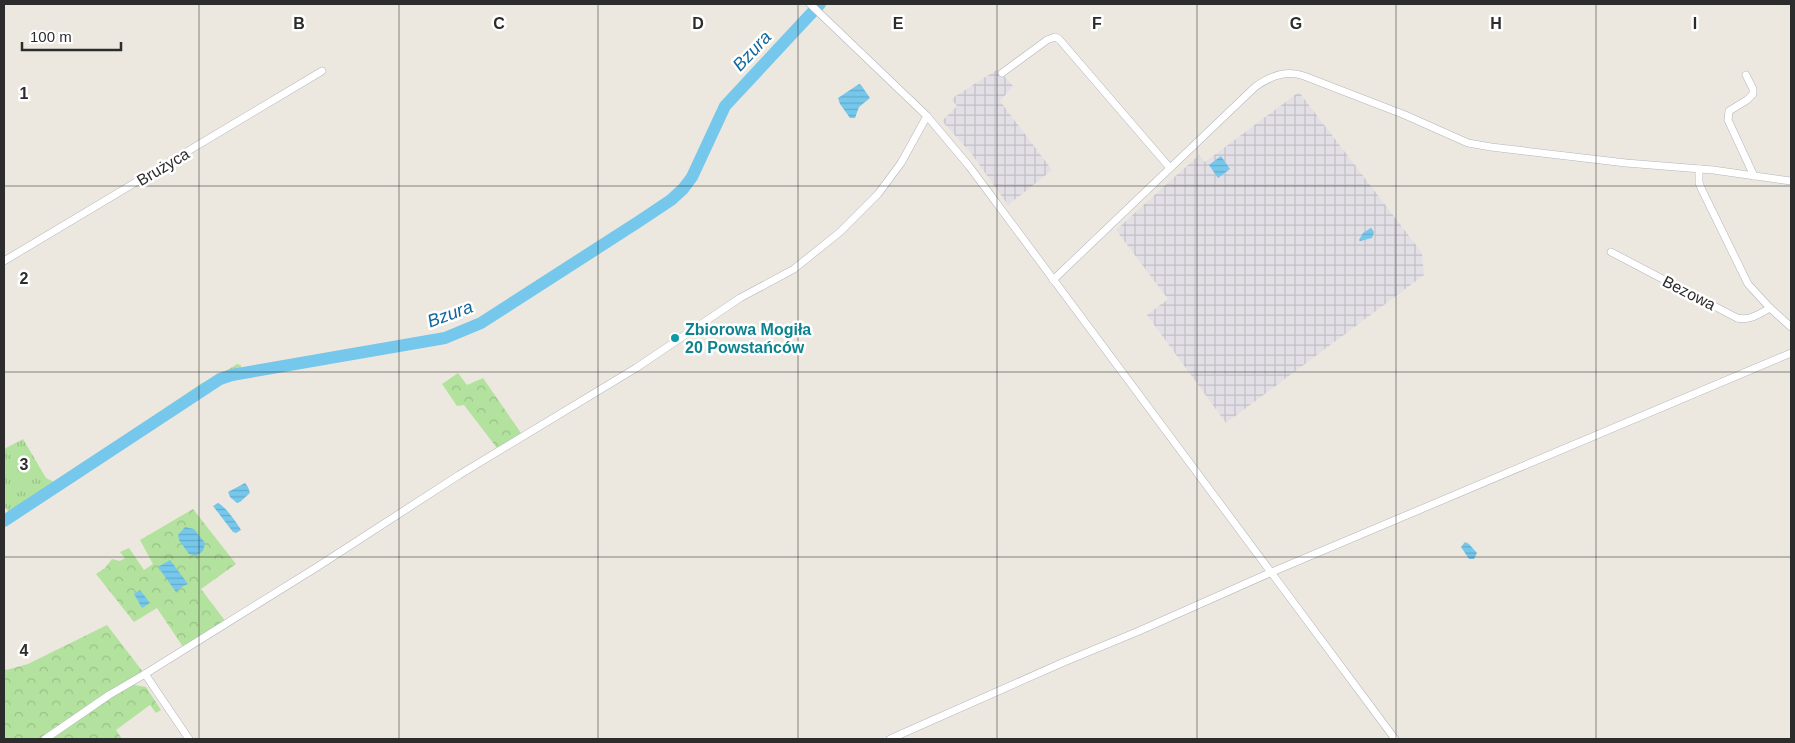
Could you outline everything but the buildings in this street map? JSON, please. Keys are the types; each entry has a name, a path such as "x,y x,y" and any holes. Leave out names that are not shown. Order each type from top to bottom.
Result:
{"street":[{"path":"810,4 927,116 969,166 1395,739"},
{"path":"1002,73 1047,40 1055,37 1059,39 1170,168"},
{"name":"Brużyca","path":"4,261 322,71"},
{"path":"1054,280 1255,87 1274,76 1289,74 1304,76 1378,104 1468,143 1791,181"},
{"path":"1746,75 1753,89 1753,94 1729,110 1728,120 1754,176"},
{"path":"45,739 109,695 317,567 459,475 636,368 740,298 794,269 840,232 878,194 901,163 927,116"},
{"path":"1699,169 1699,183 1748,284 1791,327"},
{"name":"Bezowa","path":"1610,252 1737,318 1747,319 1770,308"},
{"path":"890,739 1272,572 1791,353"},
{"path":"145,674 189,739"}],"shaded area":[{"path":"998,69 1013,86 1000,101 1052,170 1008,205 971,153 942,121 957,106 951,99"},
{"path":"1299,92 1422,253 1424,275 1226,423 1147,315 1168,299 1116,230 1199,155 1205,162"}],"green space":[{"path":"237,364 241,365 241,374 220,379 208,386 12,516 4,506 4,449 23,439 46,478 54,482 202,383"},
{"path":"458,373 467,385 483,378 521,433 497,448 464,405 457,406 442,384"},
{"path":"193,509 236,564 201,589 226,622 183,647 157,608 134,622 96,574 105,568 112,559 120,561 125,558 120,552 129,548 144,570 153,564 140,540"},
{"path":"107,625 143,672 132,679 135,685 146,687 161,710 156,713 150,705 116,730 122,739 4,739 4,667 6,670 28,664"}],"water":[{"path":"859,84 870,98 859,107 855,118 850,118 838,98"},
{"path":"1221,156 1230,169 1218,178 1209,165"},
{"path":"1371,228 1374,232 1372,238 1360,241 1363,233"},
{"path":"245,483 250,493 237,503 230,497 228,492"},
{"path":"218,503 234,519 241,530 236,533 233,532 213,506"},
{"path":"185,527 194,529 205,543 203,551 197,555 189,554 179,540 178,535"},
{"path":"1465,542 1477,553 1474,559 1469,559 1461,547"},
{"path":"170,560 188,584 176,592 158,567"},
{"path":"140,590 150,603 142,608 134,594"}],"waterway":[{"name":"Bzura","path":"4,521 220,379 232,375 445,338 481,323 638,222 671,200 683,189 692,177 725,106 820,4"}],"place":[{"name":"Zbiorowa Mogiła 20 Powstańców","path":"675,338"}]}
